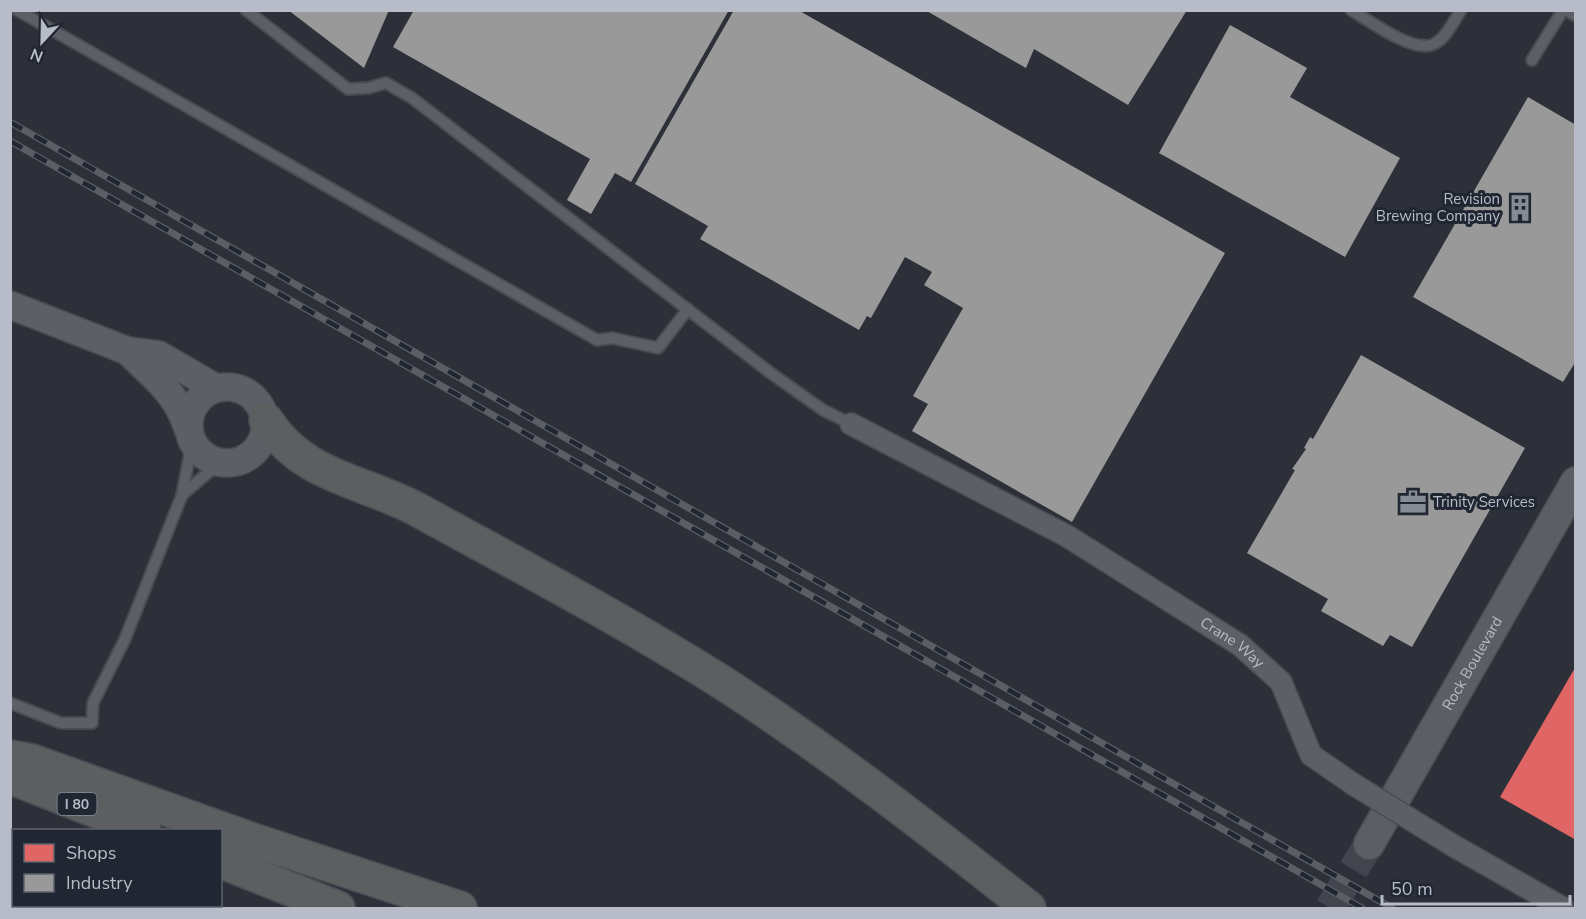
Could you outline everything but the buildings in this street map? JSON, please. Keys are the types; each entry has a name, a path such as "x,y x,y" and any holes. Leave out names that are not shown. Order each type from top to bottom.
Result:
{"highway":[{"path":"266,420 291,452 323,472 410,506 597,609 722,683 841,763 1029,909"},
{"path":"10,757 32,761 254,840 460,909"},
{"name":"I 80","path":"10,777 139,829"},
{"path":"222,862 338,909"}],"main road":[{"name":"Rock Boulevard","path":"1369,844 1575,482"}],"street":[{"path":"10,305 128,351 159,356 216,388"},
{"path":"128,351 163,383 175,398 190,436 200,453 212,460 225,463 238,462 250,456 262,440 266,420 261,408 248,393 229,386 216,388 204,394 194,403 189,416 190,436"},
{"name":"Crane Way","path":"851,424 1067,536 1240,645 1281,682 1311,755 1353,784 1454,846 1563,909"}],"lane":[{"path":"16,10 597,340 612,338 658,348 688,309"},
{"path":"246,10 348,89 368,88 386,83 412,98 772,374 824,410 851,424"},
{"path":"1351,10 1415,46 1432,45 1445,35 1461,10"},
{"path":"1532,60 1564,10 1575,16"},
{"path":"10,703 61,723 92,723 93,703 125,639 182,495 190,436"},
{"path":"182,495 210,471 225,463"}],"tunnel":[{"path":"1330,908 1369,844"}],"railway":[{"path":"10,122 1392,908"},
{"path":"10,141 1362,908"}],"place":[{"name":"Revision Brewing Company","path":"1520,208"},
{"name":"Trinity Services","path":"1413,502"}]}
